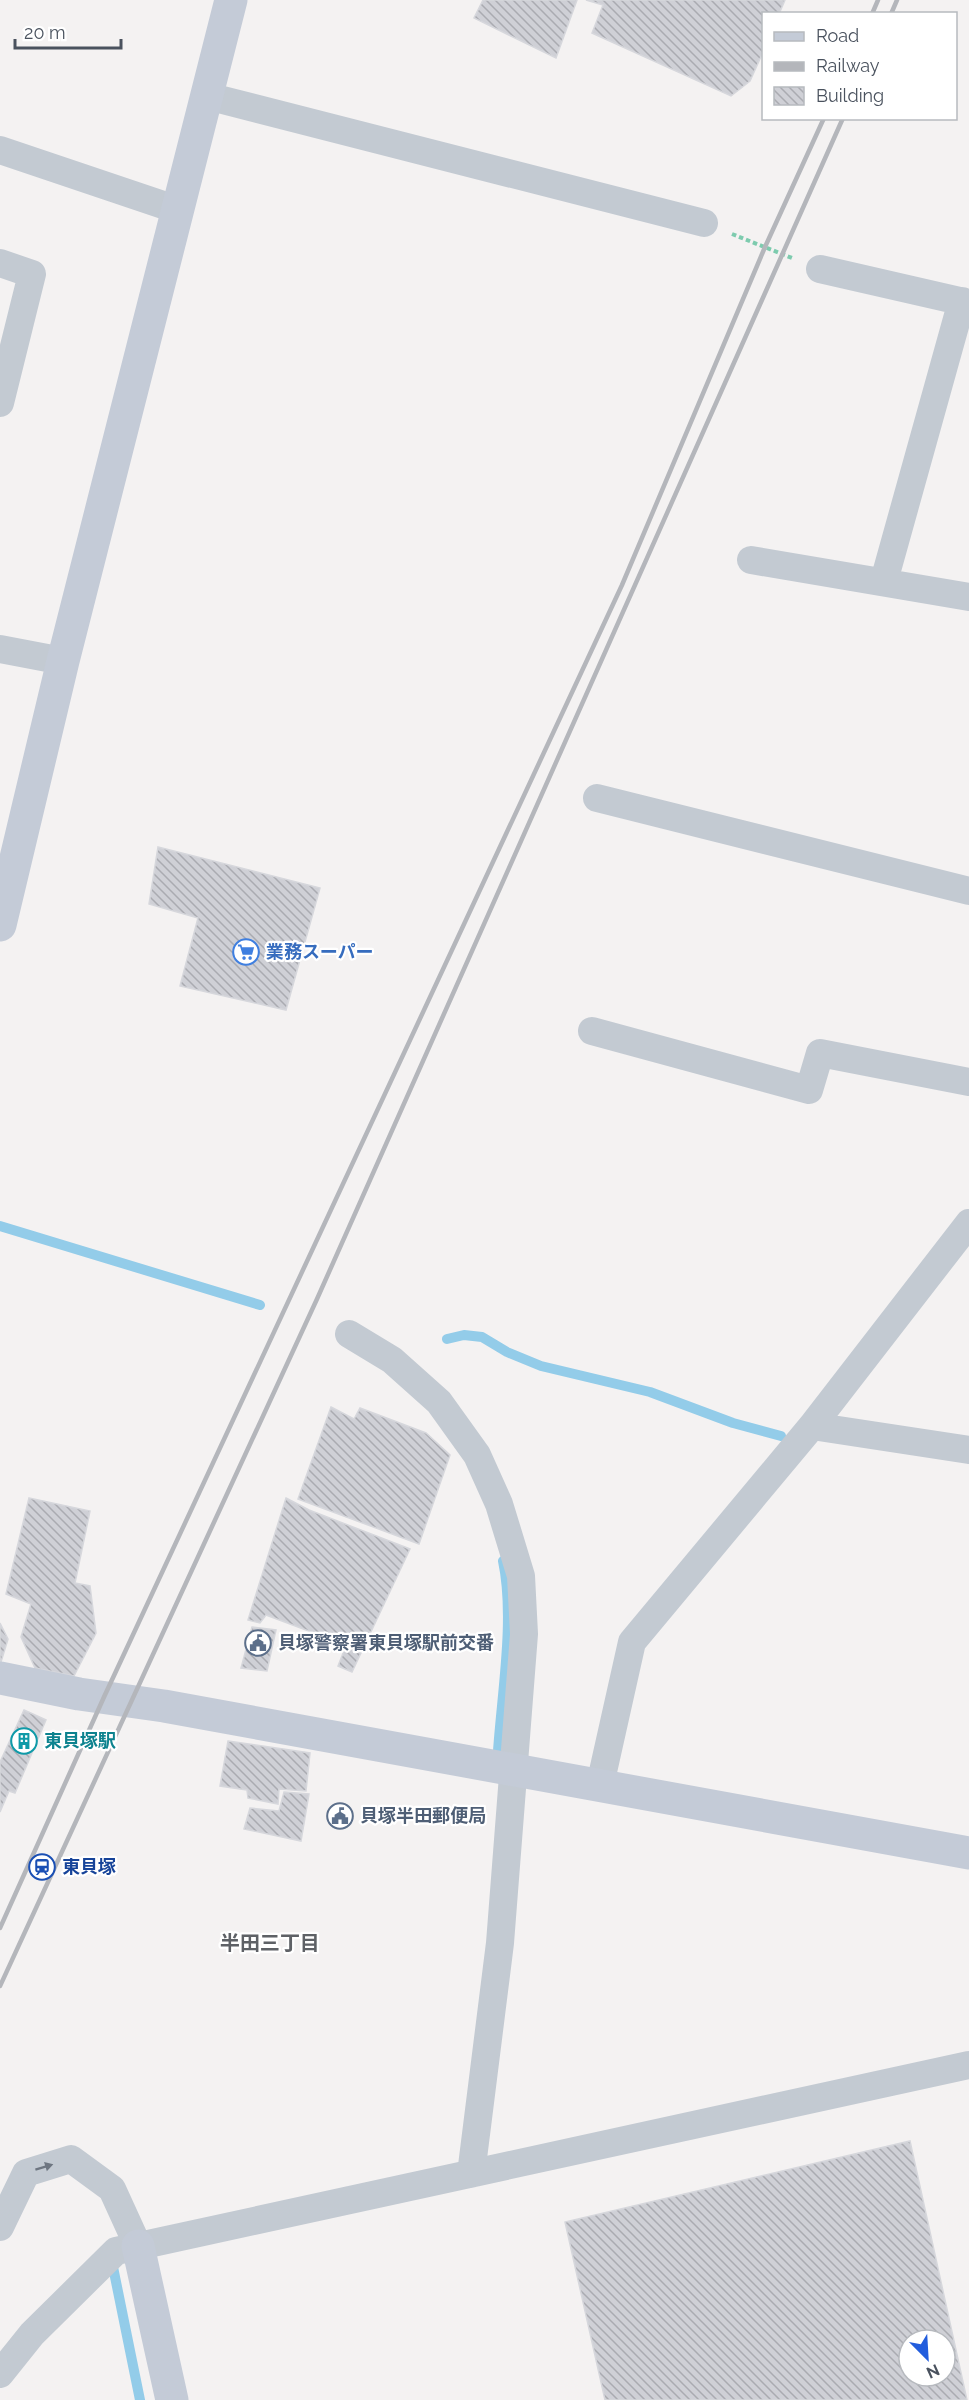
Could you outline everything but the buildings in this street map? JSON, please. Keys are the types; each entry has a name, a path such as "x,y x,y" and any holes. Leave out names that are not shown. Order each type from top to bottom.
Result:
{"street":[{"path":"0,925 63,661 231,0"},
{"path":"207,96 704,223"},
{"path":"0,150 178,210"},
{"path":"0,263 32,274 0,403"},
{"path":"820,269 965,302 884,581"},
{"path":"751,560 969,597"},
{"path":"0,649 63,661"},
{"path":"597,798 969,891"},
{"path":"592,1031 809,1090 820,1053 969,1082"},
{"path":"600,1785 632,1642 812,1426 969,1223"},
{"path":"349,1334 392,1360 439,1402 477,1455 499,1504 521,1576 524,1634 500,1943 471,2174"},
{"path":"812,1426 969,1450"},
{"path":"8,1680 969,1853"},
{"path":"0,2374 32,2334 116,2251 969,2064"},
{"path":"0,2227 26,2173 71,2159 112,2188 138,2246 172,2400"}],"path":[{"path":"704,223 820,269"}],"waterway":[{"path":"0,1226 260,1305"},
{"path":"447,1339 464,1335 482,1337 507,1352 541,1366 650,1392 733,1423 781,1436"},
{"path":"498,1751 508,1631 503,1561"},
{"path":"113,2267 140,2400"}],"railway":[{"path":"873,12 878,0"},
{"path":"892,12 897,0"},
{"path":"0,1928 104,1697 622,585 765,247 823,120"},
{"path":"0,1986 317,1299 842,120"}],"place":[{"name":"業務スーパー","path":"246,952"},
{"name":"貝塚警察署東貝塚駅前交番","path":"258,1643"},
{"name":"東貝塚駅","path":"24,1741"},
{"name":"貝塚半田郵便局","path":"340,1816"},
{"name":"東貝塚","path":"42,1867"}],"district":[{"name":"半田三丁目","path":"270,1943"}]}
